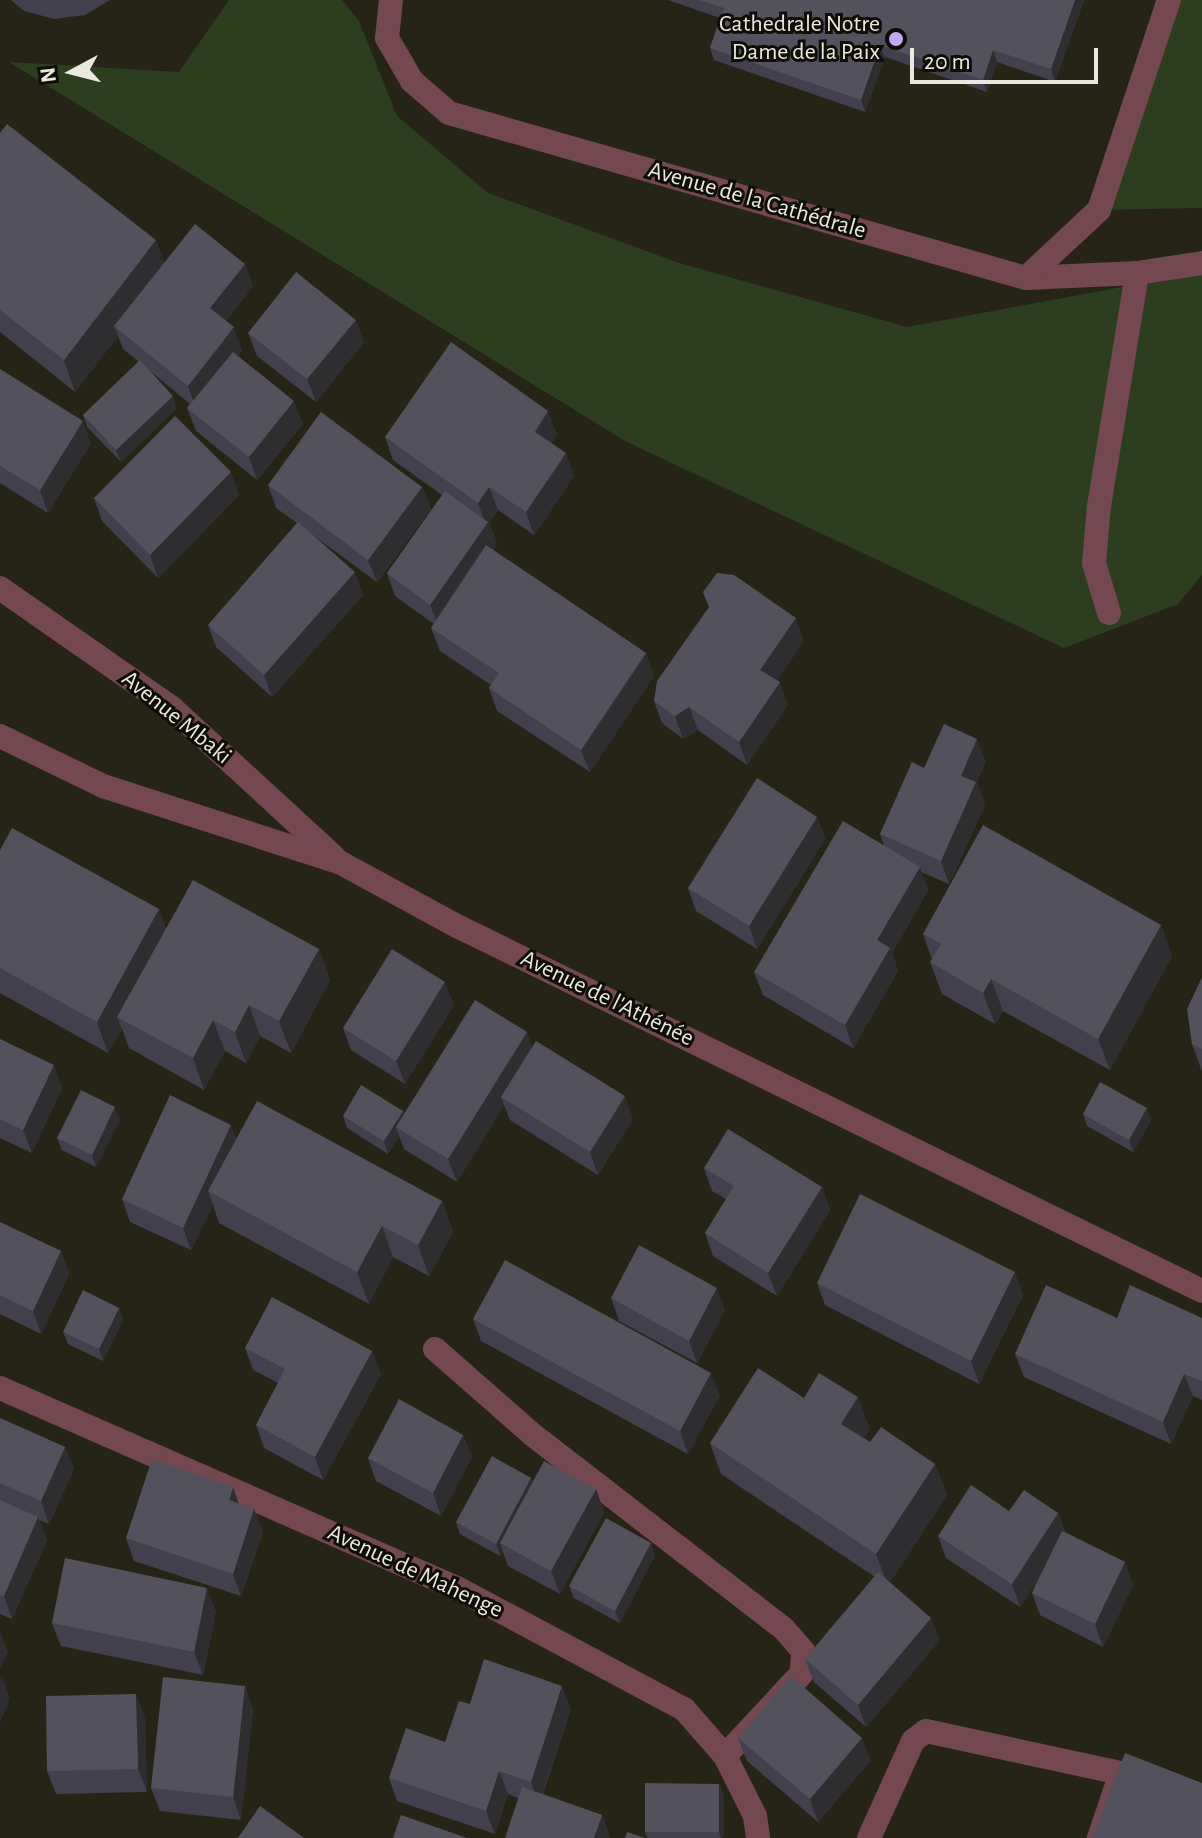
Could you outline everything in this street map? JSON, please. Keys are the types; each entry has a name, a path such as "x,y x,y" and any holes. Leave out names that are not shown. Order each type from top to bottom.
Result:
{"street":[{"name":"Avenue de la Cathédrale","path":"391,0 387,38 412,81 449,113 1026,278 1137,273 1202,263"},
{"path":"1026,278 1099,210 1169,0"},
{"path":"1109,613 1094,563 1099,506 1137,273"},
{"name":"Avenue Mbaki","path":"0,588 172,708 341,863"},
{"name":"Avenue de l'Athénée","path":"0,736 103,786 341,863 459,927 1202,1291"},
{"path":"435,1349 533,1435 784,1629 803,1651 802,1673 725,1756"},
{"name":"Avenue de Mahenge","path":"0,1388 459,1589 684,1709 725,1756 755,1816 758,1838"},
{"path":"869,1838 913,1741 926,1731 1149,1780"},
{"path":"1099,1838 1121,1773"}],"green space":[{"path":"229,0 342,0 359,21 397,116 488,193 679,263 907,327 1202,272 1202,575 1178,604 1064,648 625,441 9,62 179,72"},
{"path":"1169,0 1202,0 1202,208 1099,210"}],"building":[{"name":"Cathedrale Notre Dame de la Paix","path":"699,0 1075,0 1051,69 993,50 983,80 880,45 861,100 710,48 724,8"},
{"path":"7,124 156,240 64,360 0,310 0,133"},
{"path":"195,224 245,264 210,308 234,327 188,386 114,326"},
{"path":"296,272 356,320 307,379 248,333"},
{"path":"451,342 548,411 535,432 566,453 526,512 489,487 478,503 385,437"},
{"path":"233,352 294,401 249,457 187,408"},
{"path":"140,360 173,396 116,450 83,415"},
{"path":"0,369 83,421 40,490 0,466"},
{"path":"321,412 422,487 368,560 268,485"},
{"path":"175,416 231,472 150,555 94,498"},
{"path":"445,491 488,522 430,605 387,573"},
{"path":"298,522 355,572 264,675 208,625"},
{"path":"486,545 646,653 581,750 489,688 499,673 431,628"},
{"path":"717,573 734,575 796,618 760,670 780,682 739,742 689,707 675,716 654,701 657,681 709,607 703,592"},
{"path":"944,724 977,739 961,776 976,782 941,861 880,834 912,762 924,768"},
{"path":"757,778 817,817 749,926 688,888"},
{"path":"843,821 920,867 877,940 890,948 845,1025 754,972"},
{"path":"983,825 1161,925 1098,1039 991,979 983,993 930,962 941,944 923,934"},
{"path":"12,828 159,909 97,1022 0,968 0,850"},
{"path":"193,880 319,949 279,1021 249,1005 235,1032 213,1020 193,1058 117,1017"},
{"path":"392,949 445,982 396,1061 343,1028"},
{"path":"1202,977 1202,1049 1192,1044 1187,1009"},
{"path":"475,1000 527,1032 448,1159 396,1127"},
{"path":"0,1039 54,1065 23,1130 0,1119"},
{"path":"536,1041 625,1096 590,1152 501,1097"},
{"path":"1100,1082 1147,1108 1129,1140 1083,1114"},
{"path":"361,1085 403,1111 384,1141 343,1116"},
{"path":"81,1090 115,1107 92,1155 57,1138"},
{"path":"170,1095 231,1125 183,1228 122,1199"},
{"path":"257,1101 442,1201 418,1245 382,1226 357,1272 208,1191"},
{"path":"728,1129 822,1187 768,1273 705,1233 734,1186 704,1168"},
{"path":"860,1194 1015,1272 971,1361 817,1283"},
{"path":"0,1222 61,1251 33,1311 0,1295"},
{"path":"639,1245 717,1288 689,1341 611,1298"},
{"path":"505,1260 711,1373 680,1431 473,1319"},
{"path":"1046,1285 1117,1318 1130,1285 1202,1318 1202,1381 1184,1374 1163,1422 1015,1354"},
{"path":"83,1290 119,1308 99,1349 63,1332"},
{"path":"272,1297 372,1351 315,1457 256,1425 285,1369 245,1348"},
{"path":"758,1368 804,1398 819,1373 858,1397 841,1424 870,1442 881,1427 935,1464 876,1554 710,1443"},
{"path":"399,1399 463,1435 433,1493 368,1458"},
{"path":"0,1418 65,1447 41,1501 0,1483"},
{"path":"492,1456 531,1478 496,1544 456,1522"},
{"path":"152,1459 233,1487 229,1500 254,1509 233,1574 126,1538"},
{"path":"544,1461 596,1489 551,1571 500,1543"},
{"path":"971,1485 1009,1511 1024,1490 1058,1513 1012,1584 938,1536"},
{"path":"0,1500 38,1517 4,1596 0,1595"},
{"path":"606,1518 651,1543 615,1611 569,1586"},
{"path":"1062,1531 1125,1562 1095,1624 1032,1593"},
{"path":"65,1558 207,1588 194,1652 52,1623"},
{"path":"878,1572 931,1618 858,1705 805,1659"},
{"path":"484,1659 562,1686 531,1782 499,1771 486,1811 389,1778 406,1728 445,1742 459,1701 470,1704"},
{"path":"791,1676 862,1738 810,1799 738,1738"},
{"path":"163,1677 245,1686 233,1797 151,1788"},
{"path":"136,1694 138,1769 47,1771 46,1696"},
{"path":"1125,1753 1202,1783 1202,1838 1092,1838"},
{"path":"645,1783 719,1784 719,1832 645,1832"},
{"path":"522,1787 602,1815 594,1838 505,1838"},
{"path":"260,1806 304,1838 238,1838"},
{"path":"401,1815 467,1838 393,1838"},
{"path":"627,1832 645,1838 625,1838"}],"place":[{"name":"Cathedrale Notre Dame de la Paix","path":"896,39"}]}
